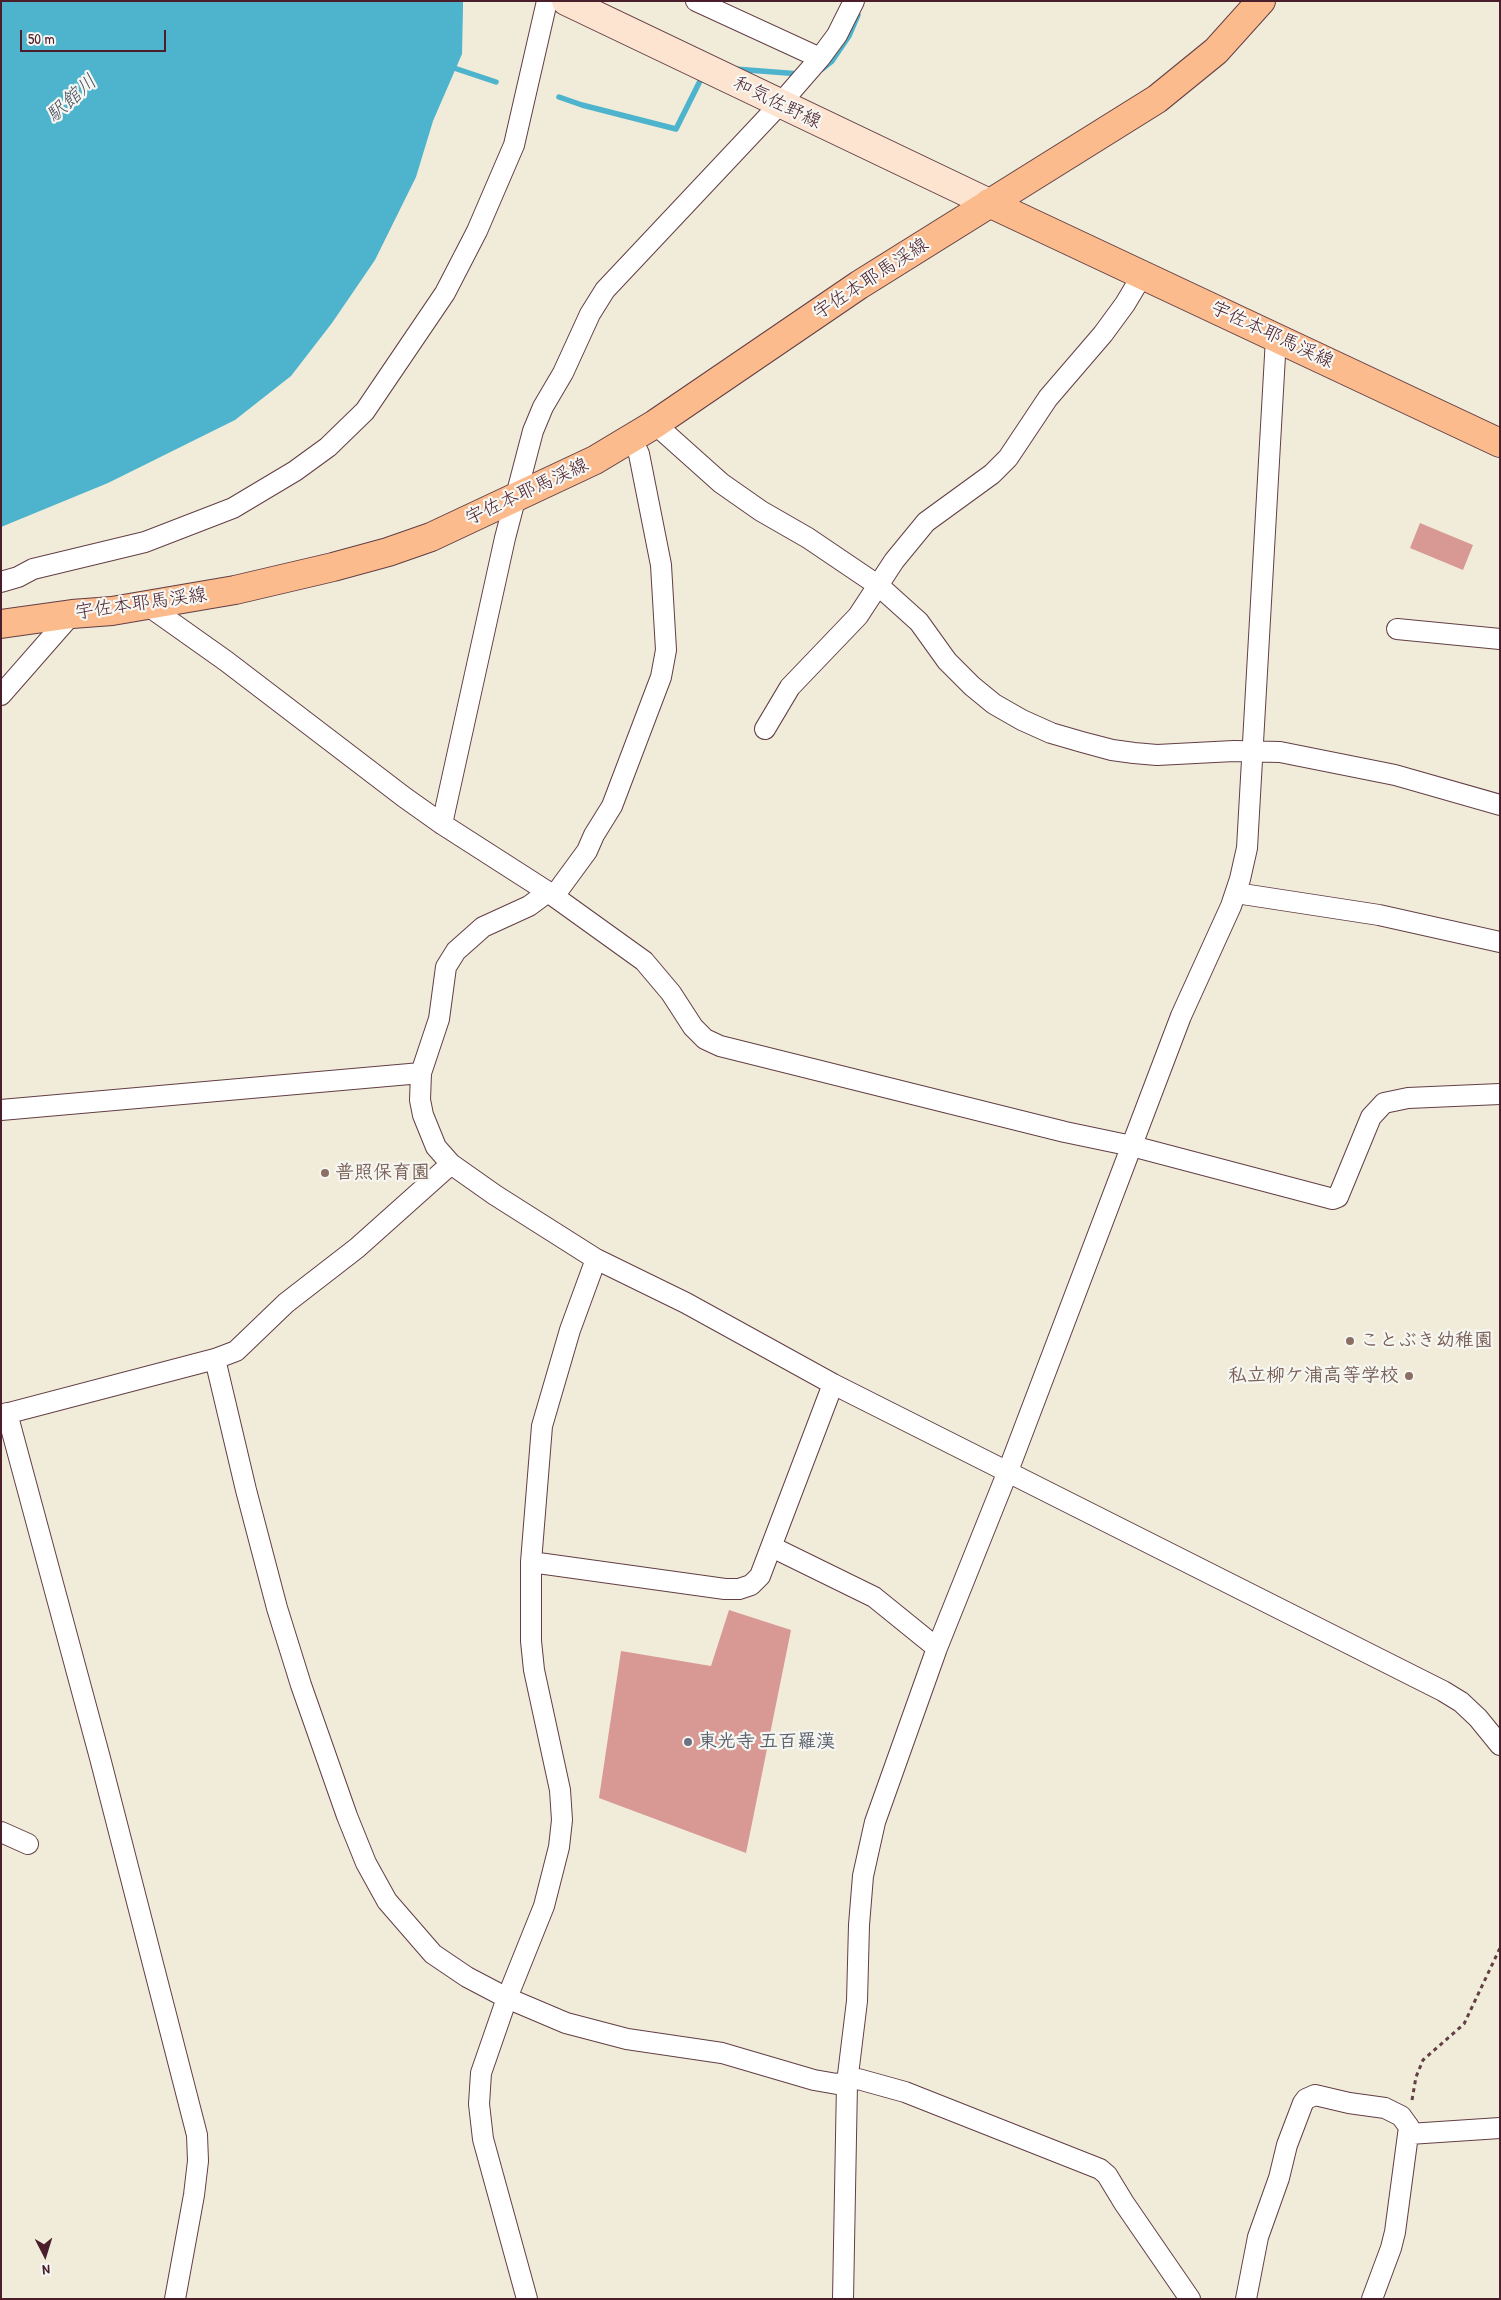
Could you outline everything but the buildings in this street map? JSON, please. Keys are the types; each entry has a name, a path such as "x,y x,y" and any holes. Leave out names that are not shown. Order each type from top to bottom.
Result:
{"main road":[{"name":"和気佐野線","path":"566,1 989,203"},
{"name":"宇佐本耶馬渓線","path":"1,624 112,610 281,580 388,552 431,537 595,460 656,424 859,285 1180,82 1216,51 1261,1"},
{"name":"宇佐本耶馬渓線","path":"989,203 1500,443"}],"street":[{"path":"1,582 18,578 33,569 145,542 233,508 264,491 328,447 365,411 445,293 477,231 514,145 547,1"},
{"path":"696,1 729,8 820,58"},
{"path":"442,824 450,797 467,706 515,498 533,431 563,373 590,314 605,290 780,104 820,58 837,35 854,1"},
{"path":"765,729 790,687 858,616 894,561 926,522 992,474 1008,458 1048,398 1103,334 1125,304 1143,274"},
{"path":"843,2299 847,2083 857,2001 859,1925 865,1867 875,1822 937,1648 1008,1471 1181,1016 1236,893 1247,848 1276,338"},
{"path":"656,424 720,483 761,512 808,538 879,586 919,622 947,661 972,686 994,704 1022,720 1059,735 1119,751 1157,755 1253,751 1280,752 1395,775 1500,806"},
{"path":"631,438 639,454 661,565 666,650 661,677 612,806 594,834 587,851 551,894 483,928 450,959 444,977 440,1019 421,1073 420,1100 423,1115 436,1147 451,1164 495,1195 596,1259 686,1303 833,1384 1443,1691 1462,1702 1500,1745"},
{"path":"147,604 205,645 442,824 551,894 644,961 672,993 693,1027 705,1039 720,1046 1065,1132 1132,1146 1333,1199 1338,1197 1372,1117 1384,1103 1408,1098 1500,1094"},
{"path":"1,695 72,614"},
{"path":"1397,629 1500,639"},
{"path":"1236,893 1379,915 1500,942"},
{"path":"1,1110 421,1073"},
{"path":"175,2299 194,2196 198,2161 197,2135 100,1758 4,1414 215,1360 236,1352 286,1303 380,1229 451,1164"},
{"path":"527,2299 483,2139 478,2104 480,2074 507,1998 544,1906 559,1846 562,1820 560,1790 534,1670 531,1641 531,1562 542,1426 570,1330 596,1259"},
{"path":"215,1360 248,1498 285,1635 344,1809 366,1864 386,1901 433,1954 467,1976 507,1998 566,2023 627,2039 722,2053 814,2080 837,2084 858,2080 905,2092 1100,2169 1107,2175 1190,2299"},
{"path":"531,1562 725,1589 739,1589 751,1585 760,1576 772,1547 833,1384"},
{"path":"772,1547 874,1597 937,1648"},
{"path":"1,1832 28,1844"},
{"path":"1246,2299 1258,2237 1279,2178 1287,2145 1297,2116 1306,2099 1315,2095 1349,2104 1385,2108 1405,2125 1500,2128"},
{"path":"1372,2299 1395,2232 1405,2125"}],"path":[{"path":"1405,2125 1412,2107 1416,2076 1423,2060 1464,2024 1500,1948"}],"water":[{"name":"駅館川","path":"1,1 463,1 463,7 462,54 433,121 416,177 375,260 332,323 291,376 235,420 108,483 1,527"}],"waterway":[{"path":"822,69 832,61 849,36 858,15"},
{"path":"448,66 496,82"},
{"path":"735,69 800,74"},
{"path":"559,97 582,105 676,129 703,75"}],"place":[{"name":"普照保育園","path":"325,1173"},
{"name":"ことぶき幼稚園","path":"1350,1341"},
{"name":"私立柳ケ浦高等学校","path":"1409,1376"},
{"name":"東光寺 五百羅漢","path":"688,1742"}]}
